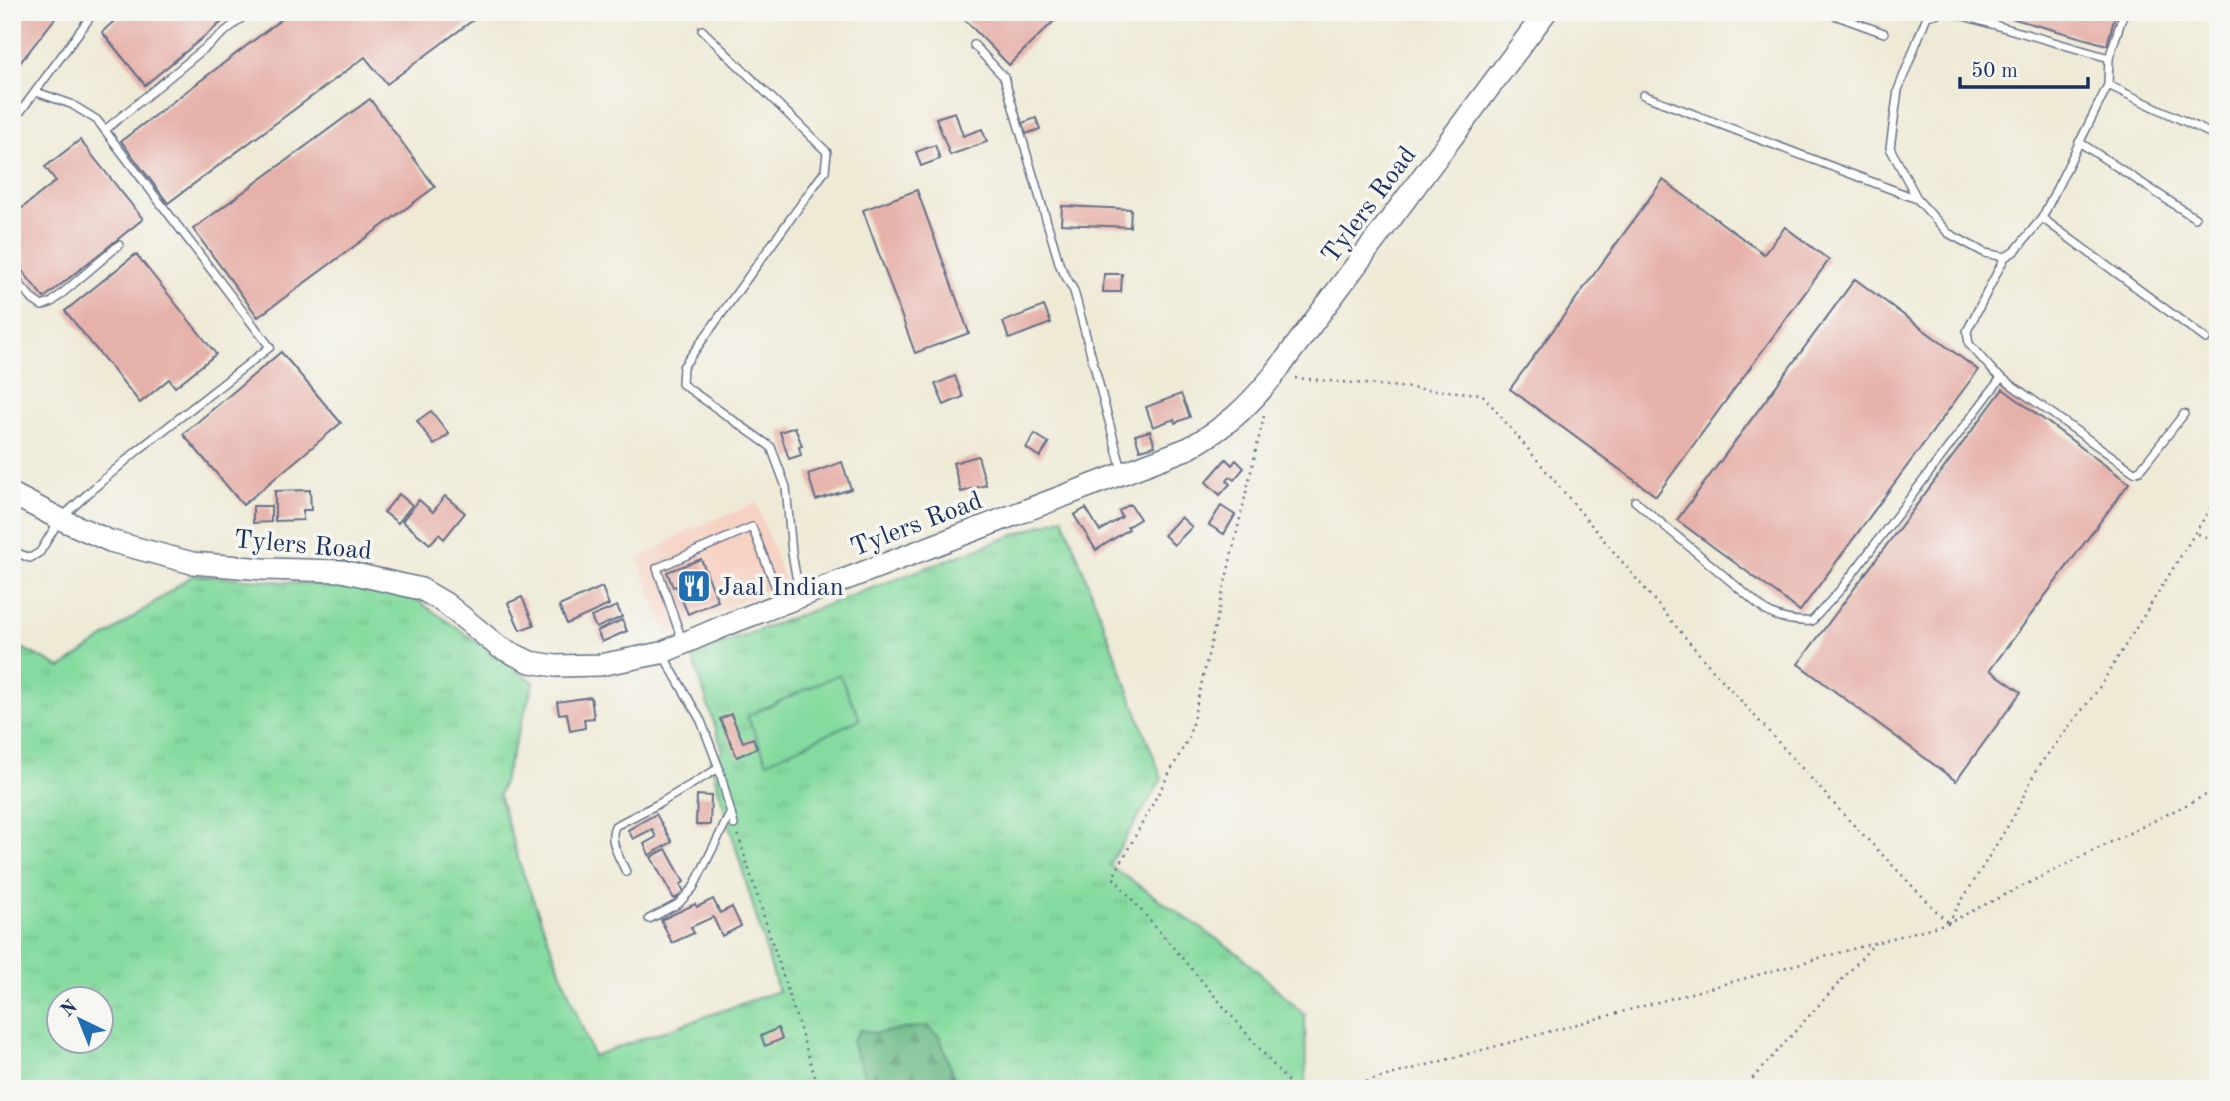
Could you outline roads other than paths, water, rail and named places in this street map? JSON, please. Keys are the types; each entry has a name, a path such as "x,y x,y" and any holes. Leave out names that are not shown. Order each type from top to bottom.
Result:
{"street":[{"name":"Tylers Road","path":"12,494 110,541 192,563 263,569 342,571 421,589 445,603 499,647 530,662 556,666 600,665 661,653 1124,474 1189,448 1220,430 1248,407 1273,376 1546,12"}],"lane":[{"path":"12,123 94,12"},
{"path":"105,130 249,12"},
{"path":"1826,12 1884,33"},
{"path":"1950,12 2109,58"},
{"path":"2124,12 2109,58 2108,85 2042,218 2015,251 2004,257 1970,323 1967,340 2001,378 2134,472 2140,470 2184,414"},
{"path":"1939,13 1927,16 1898,90 1890,148 1917,200 1948,233 1985,253 2004,257"},
{"path":"702,30 827,152 825,171 683,367 682,376 682,384 771,447 786,488 792,553 791,601"},
{"path":"974,45 1003,77 1060,267 1074,291 1124,474"},
{"path":"2108,85 2218,137"},
{"path":"12,551 30,558 35,555 43,548 60,519 137,451 270,347 97,120 71,104 36,92"},
{"path":"1643,95 1917,200"},
{"path":"2079,142 2195,218"},
{"path":"2042,218 2206,339"},
{"path":"12,275 33,300 42,306 52,302 119,245"},
{"path":"1635,501 1766,611 1778,618 1812,621 1841,589 2001,378"},
{"path":"684,643 657,568 752,527 791,601"},
{"path":"661,653 701,721 719,768 734,825"},
{"path":"626,872 613,841 612,832 615,826 719,768"},
{"path":"649,919 685,898 693,888 717,835 731,812"}],"place":[{"name":"Jaal Indian","path":"694,586"}]}
